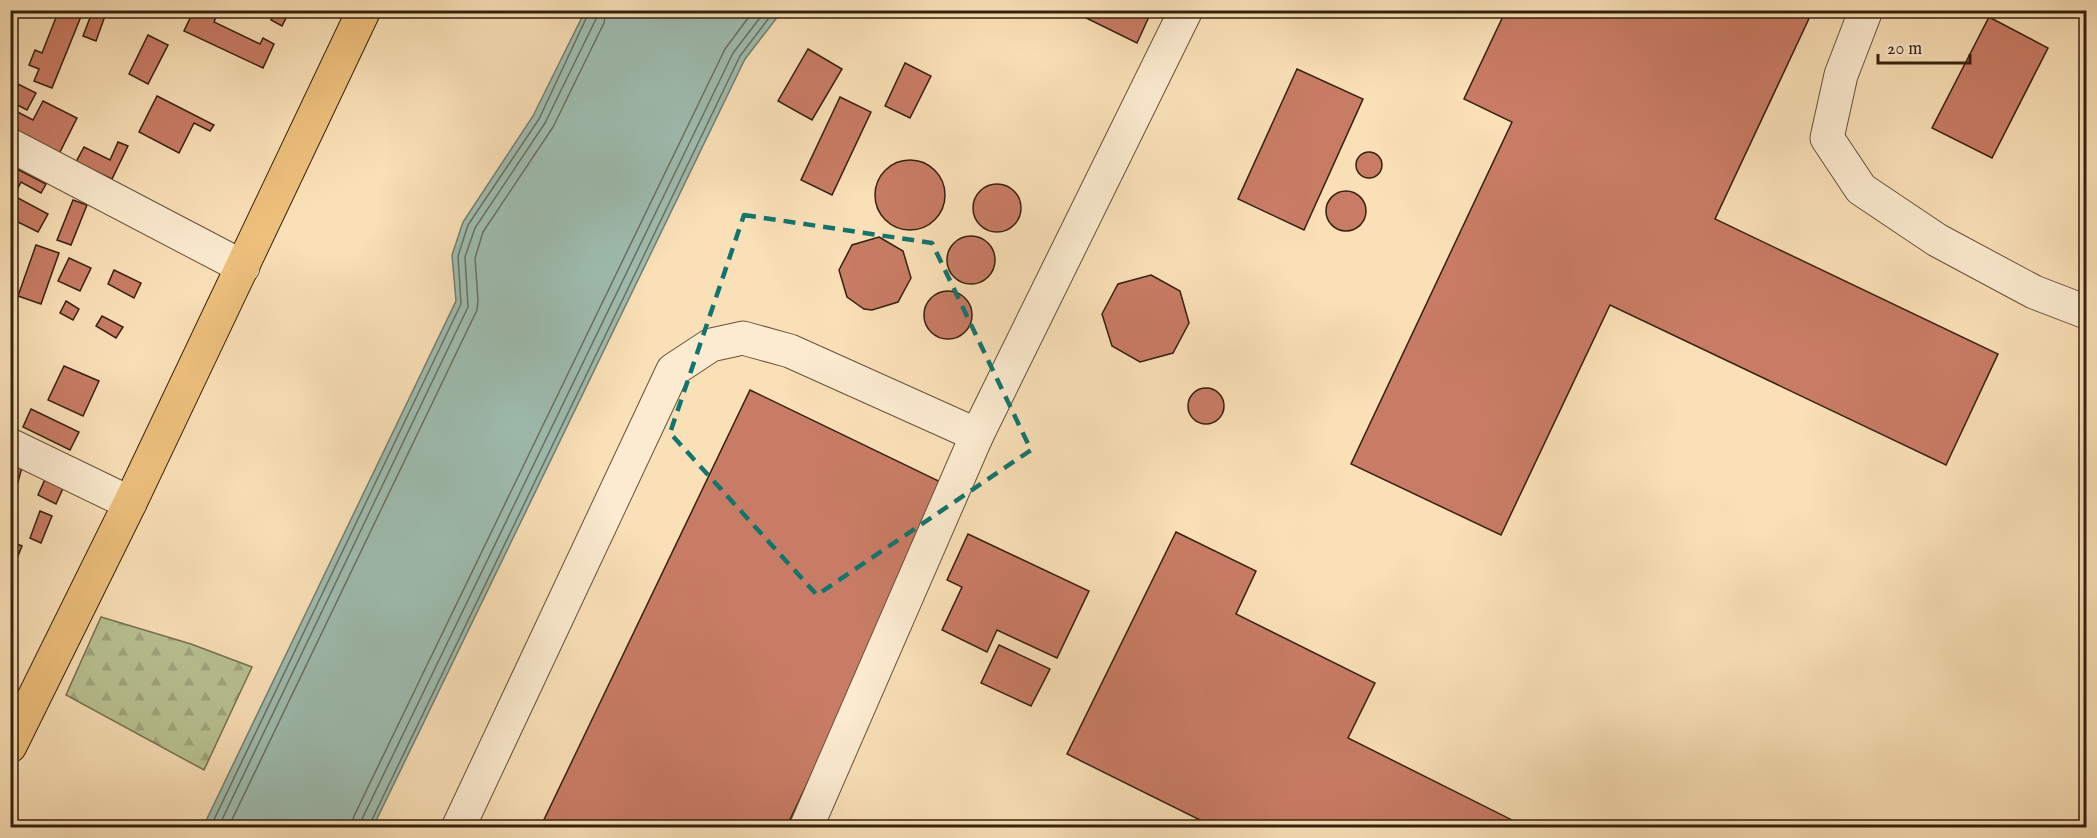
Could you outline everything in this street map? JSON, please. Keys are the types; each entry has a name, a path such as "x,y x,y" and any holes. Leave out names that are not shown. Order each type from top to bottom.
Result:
{"main road":[{"path":"10,746 130,503 364,10"}],"street":[{"path":"806,828 977,435 1186,10"},
{"path":"1866,10 1841,75 1827,138 1861,189 1937,240 2034,292 2086,312"},
{"path":"10,145 243,267"},
{"path":"458,828 673,370 711,345 743,338 790,351 977,435"},
{"path":"10,445 130,503"}],"highlighted area":[{"path":"744,215 932,243 1031,450 817,595 670,433"}],"green space":[{"path":"101,617 191,644 252,667 204,770 66,695"}],"water":[{"path":"585,11 782,11 745,59 373,827 203,827 456,301 452,255 463,222 533,116"}],"building":[{"path":"13,10 32,10 29,17"},
{"path":"45,10 75,10 82,14 52,88 34,81 39,69 29,65 35,50 42,53 57,15"},
{"path":"93,10 106,13 96,41 83,36"},
{"path":"194,10 219,10 214,22 260,44 263,38 274,44 263,68 184,31"},
{"path":"276,10 290,10 282,26 271,20"},
{"path":"1070,10 1152,10 1137,43"},
{"path":"1506,10 1813,10 1715,219 1998,354 1946,465 1610,305 1501,535 1351,464 1512,122 1464,99"},
{"path":"1989,17 2048,48 1992,158 1932,128"},
{"path":"148,35 168,45 148,84 129,74"},
{"path":"808,49 842,69 812,120 778,101"},
{"path":"905,63 931,76 910,118 885,106"},
{"path":"1297,69 1363,99 1304,230 1238,199"},
{"path":"10,80 36,93 27,110 10,101"},
{"path":"157,96 214,125 210,131 194,123 179,153 139,132"},
{"path":"840,97 871,112 832,195 801,180"},
{"path":"43,101 77,118 57,158 10,134 10,108 33,120"},
{"path":"118,142 128,146 112,179 76,162 84,147 110,160"},
{"path":"1369,152 1378,156 1382,165 1378,174 1369,178 1360,174 1356,165 1360,156"},
{"path":"910,160 929,166 939,176 945,195 939,214 929,224 910,230 891,224 881,214 875,195 881,176 891,166"},
{"path":"17,169 46,184 41,193 21,182 14,196 48,214 38,232 10,218 10,181"},
{"path":"992,184 1002,184 1014,191 1021,203 1021,213 1014,225 1002,232 992,232 977,221 973,213 973,203 984,188"},
{"path":"1346,191 1354,192 1360,197 1365,203 1365,219 1360,225 1354,230 1346,231 1338,230 1332,225 1327,219 1326,211 1327,203 1332,197 1338,192"},
{"path":"73,200 87,205 71,245 57,240"},
{"path":"966,236 976,236 988,243 995,255 995,265 988,277 976,284 966,284 951,273 947,265 947,255 958,240"},
{"path":"879,237 903,251 911,278 898,302 872,310 864,309 847,297 839,270 852,245"},
{"path":"36,245 59,253 41,304 18,296"},
{"path":"69,258 91,268 80,291 58,281"},
{"path":"114,270 141,283 134,298 108,284"},
{"path":"1151,275 1180,291 1189,323 1173,353 1140,362 1112,346 1102,314 1118,284"},
{"path":"943,291 953,291 965,298 972,310 972,320 965,332 953,339 943,339 928,328 924,320 924,310 935,295"},
{"path":"66,301 79,309 73,320 60,313"},
{"path":"102,316 123,327 116,338 96,326"},
{"path":"64,366 99,381 83,416 48,400"},
{"path":"1206,388 1219,393 1224,406 1219,419 1206,424 1193,419 1188,406 1193,393"},
{"path":"750,390 949,486 786,828 540,828"},
{"path":"31,409 79,432 70,450 23,427"},
{"path":"13,457 24,460 15,493 10,492"},
{"path":"46,477 64,486 56,504 38,495"},
{"path":"40,511 52,516 41,543 30,538"},
{"path":"1176,532 1256,571 1236,614 1375,683 1348,738 1528,828 1216,828 1067,754"},
{"path":"968,534 1089,591 1057,658 997,630 987,652 942,630 962,587 947,580"},
{"path":"10,541 22,546 18,556 10,553"},
{"path":"999,645 1050,669 1031,706 981,683"}]}
